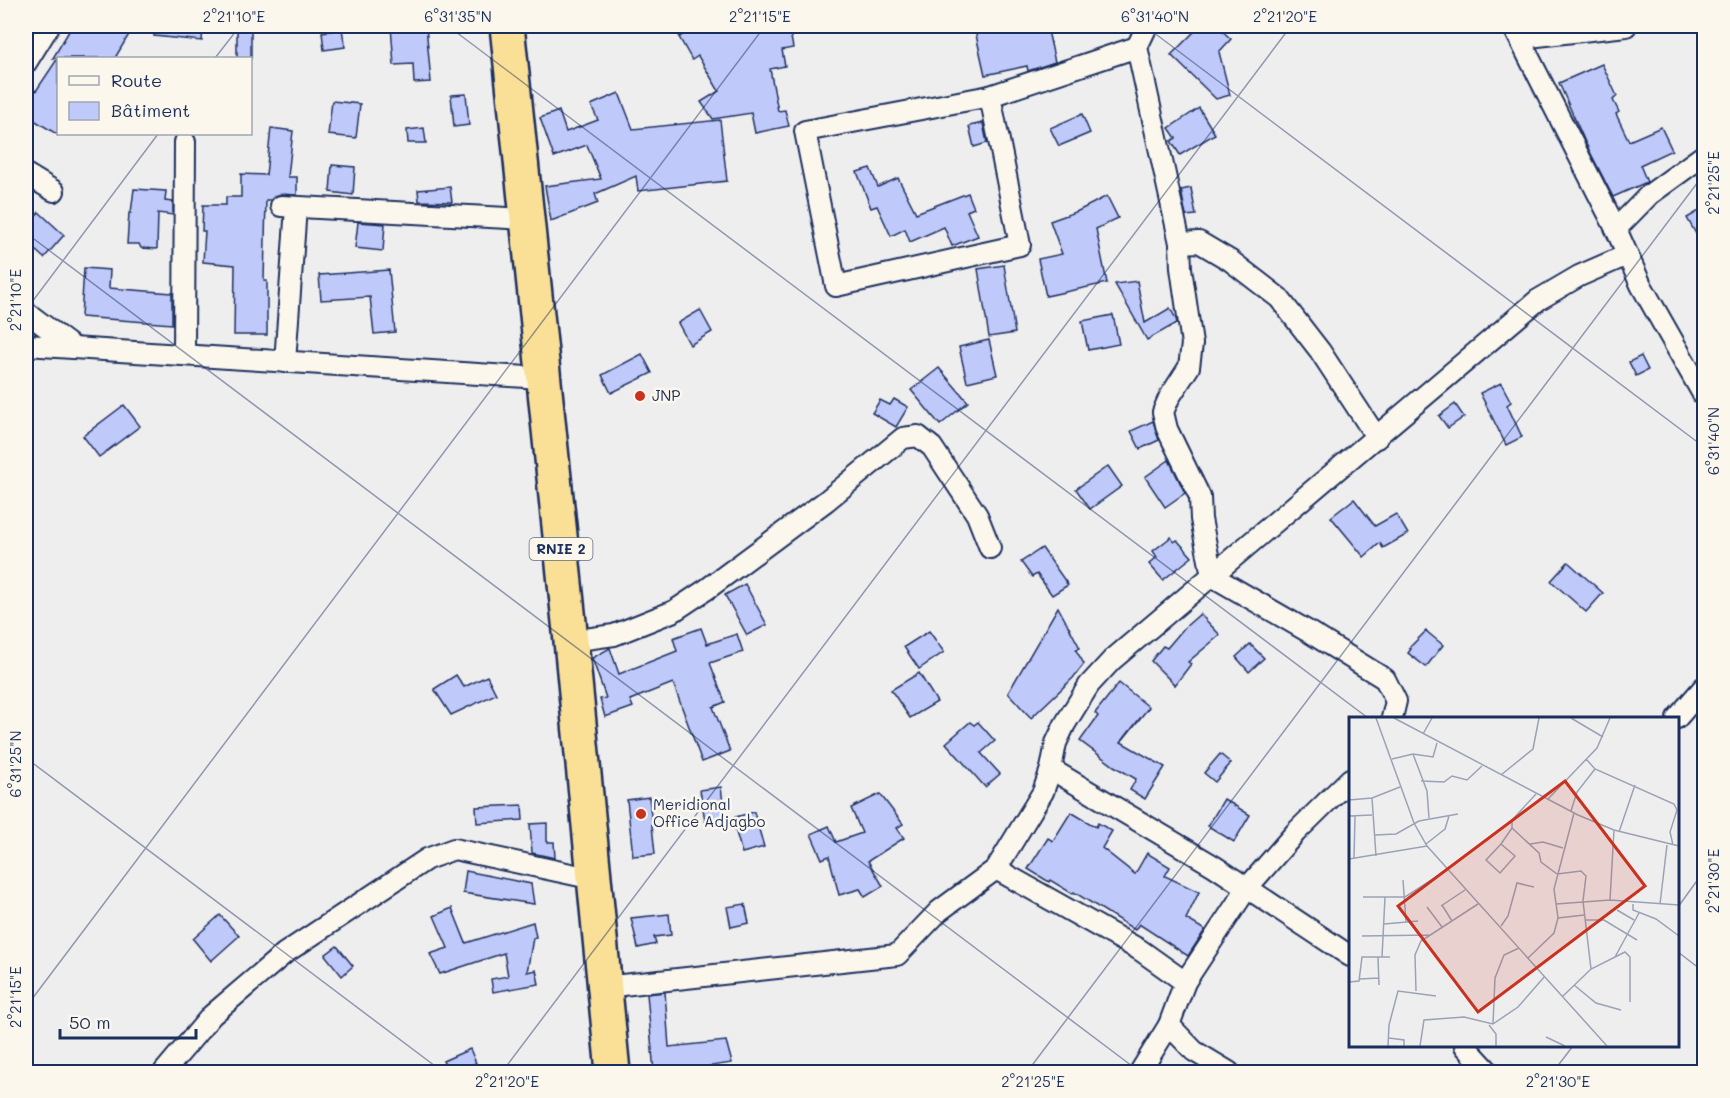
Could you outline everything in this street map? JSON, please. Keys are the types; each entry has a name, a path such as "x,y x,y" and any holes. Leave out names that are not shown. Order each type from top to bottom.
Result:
{"highway":[{"name":"RNIE 2","path":"507,26 613,1072"}],"street":[{"path":"26,63 50,26"},
{"path":"1147,26 1137,47 1179,243 1192,344 1189,367 1169,398 1163,412 1167,429 1200,497 1201,519 1212,576 1385,679 1396,701 1392,717"},
{"path":"1626,26 1517,32 1616,229 1641,285 1704,396"},
{"path":"990,96 1020,245 836,286 805,131 990,96 1137,47"},
{"path":"184,355 185,142"},
{"path":"1616,229 1649,195 1704,155"},
{"path":"26,174 54,191"},
{"path":"285,362 288,207 526,219"},
{"path":"1179,243 1199,242 1231,261 1279,298 1320,351 1377,438"},
{"path":"604,987 897,955 939,911 996,869 1043,792 1051,769 1056,743 1065,724 1089,685 1112,660 1538,300 1579,276 1627,255"},
{"path":"26,312 74,348"},
{"path":"26,345 542,378"},
{"path":"571,641 614,636 674,611 826,501 903,438 918,436 932,447 977,515 990,548"},
{"path":"1678,717 1704,687"},
{"path":"1051,769 1214,866 1349,955"},
{"path":"1140,1072 1169,1025 1185,982 1247,888 1296,832 1349,780"},
{"path":"164,1072 212,1015 285,953 427,859 454,849 594,879"},
{"path":"996,869 1140,950 1185,982"},
{"path":"1169,1025 1194,1051 1229,1072"},
{"path":"1466,1047 1489,1072"}],"building":[{"path":"72,26 134,26 116,57 53,58"},
{"path":"155,26 203,26 202,41 154,36"},
{"path":"237,26 251,26 251,57 237,57"},
{"path":"391,26 426,26 431,82 414,83 413,64 394,65"},
{"path":"698,26 789,26 793,48 782,50 785,66 770,69 778,111 785,110 789,126 755,133 751,113 713,119 701,102 719,91 698,56 692,60 679,37"},
{"path":"974,26 1047,26 1055,62 1028,71 1027,66 985,75"},
{"path":"1200,26 1217,26 1231,39 1219,52 1230,95 1216,99 1171,55"},
{"path":"342,29 345,47 324,50 322,32"},
{"path":"57,60 57,134 26,115 26,85 36,91"},
{"path":"1602,64 1617,96 1613,100 1619,112 1616,114 1629,141 1661,127 1672,150 1640,165 1647,182 1613,197 1559,83"},
{"path":"619,93 633,129 720,120 727,181 638,191 636,176 595,194 598,203 551,221 545,186 601,179 587,145 554,157 540,118 559,111 566,132 598,120 591,105"},
{"path":"466,94 469,125 454,127 451,95"},
{"path":"332,101 360,104 356,138 328,135"},
{"path":"1199,108 1215,134 1180,155 1171,141 1176,138 1169,128"},
{"path":"1082,114 1090,133 1059,146 1050,128"},
{"path":"983,123 987,143 974,147 969,126"},
{"path":"271,128 293,131 288,177 297,177 297,195 281,194 271,200 266,200 264,281 267,281 267,335 234,335 235,265 203,262 205,231 202,231 203,205 226,205 226,197 241,197 241,174 266,175"},
{"path":"424,128 426,143 408,143 407,130"},
{"path":"332,165 355,167 353,195 330,192"},
{"path":"870,168 878,187 898,178 916,213 968,193 974,208 967,211 978,236 952,246 944,227 910,242 905,229 891,236 877,206 871,208 857,172"},
{"path":"450,187 452,202 419,201 418,190"},
{"path":"1191,188 1196,215 1186,216 1181,190"},
{"path":"134,189 166,191 165,201 173,202 173,215 158,213 157,249 141,248 139,244 127,244 129,213 131,213"},
{"path":"1107,196 1118,218 1096,229 1107,283 1046,296 1038,259 1062,254 1050,221 1078,211"},
{"path":"1704,208 1704,248 1687,218"},
{"path":"39,212 64,235 44,258 26,242 26,227"},
{"path":"358,222 385,224 383,251 355,248"},
{"path":"1004,265 1015,333 989,337 978,269"},
{"path":"84,268 110,270 109,288 172,293 172,324 81,317"},
{"path":"389,270 395,332 374,334 370,297 321,300 319,275"},
{"path":"1137,281 1145,323 1170,308 1177,323 1147,340 1115,284"},
{"path":"700,310 712,332 690,345 678,323"},
{"path":"1113,315 1119,344 1088,350 1082,321"},
{"path":"989,340 997,375 967,382 959,347"},
{"path":"642,354 652,373 611,393 602,375"},
{"path":"1641,356 1648,370 1636,376 1629,362"},
{"path":"939,368 968,402 940,425 911,390"},
{"path":"1501,383 1511,402 1507,405 1522,437 1506,445 1480,393"},
{"path":"894,399 908,407 896,427 872,413 880,400 890,405"},
{"path":"1455,404 1464,417 1448,428 1439,416"},
{"path":"124,405 140,426 99,457 83,436"},
{"path":"1153,421 1159,440 1140,449 1131,431"},
{"path":"1169,460 1185,493 1165,507 1145,477"},
{"path":"1108,466 1122,486 1090,509 1076,489"},
{"path":"1354,499 1375,526 1396,514 1408,534 1383,548 1380,543 1364,557 1331,517"},
{"path":"1171,537 1174,542 1177,540 1192,557 1163,580 1149,564 1157,557 1153,551"},
{"path":"1042,548 1068,585 1052,595 1037,574 1032,577 1021,562"},
{"path":"1568,562 1603,593 1586,612 1551,581"},
{"path":"745,584 767,625 747,635 725,595"},
{"path":"1058,607 1080,648 1076,650 1084,664 1073,678 1031,718 1008,693"},
{"path":"1200,614 1220,635 1188,662 1191,664 1175,685 1151,661 1163,646 1167,648"},
{"path":"701,628 707,644 737,634 743,652 710,663 725,702 713,707 730,751 702,762 673,683 630,700 633,707 605,717 600,699 606,698 592,658 610,648 619,674 677,651 673,638"},
{"path":"929,631 944,652 919,669 904,647"},
{"path":"1426,631 1443,645 1426,667 1408,653 1411,649 1409,648"},
{"path":"1250,644 1264,658 1249,672 1236,657"},
{"path":"919,673 937,702 910,718 891,690"},
{"path":"456,675 464,687 487,676 496,694 451,715 434,689"},
{"path":"1119,683 1149,707 1121,742 1165,767 1145,799 1130,790 1136,779 1080,741 1098,716 1095,713"},
{"path":"970,722 974,725 978,722 995,741 981,753 1000,774 985,787 946,743"},
{"path":"1220,754 1231,763 1215,782 1204,773"},
{"path":"721,787 725,819 705,821 700,790"},
{"path":"880,794 903,824 897,828 904,838 868,861 883,886 865,897 860,889 839,895 829,856 822,859 811,834 829,826 836,842 862,833 851,808"},
{"path":"649,797 655,854 633,856 627,800"},
{"path":"1224,799 1250,815 1234,842 1208,826"},
{"path":"522,805 523,820 477,823 476,807"},
{"path":"754,812 764,847 742,853 732,818"},
{"path":"1071,812 1096,827 1098,823 1112,831 1102,848 1135,874 1147,853 1170,867 1165,876 1199,892 1186,919 1205,930 1188,956 1139,924 1135,930 1074,892 1073,894 1050,880 1049,882 1028,869 1048,838 1053,841"},
{"path":"547,823 547,842 554,842 555,858 532,853 530,824"},
{"path":"466,871 531,884 534,904 463,893"},
{"path":"745,904 749,923 731,927 727,907"},
{"path":"452,908 466,943 533,922 536,937 533,938 527,972 536,970 539,984 493,992 491,979 508,976 504,953 440,974 430,954 448,948 434,916"},
{"path":"669,914 671,935 654,937 656,944 638,948 631,918"},
{"path":"220,915 239,936 211,961 193,939"},
{"path":"337,946 353,966 342,976 325,955"},
{"path":"665,992 669,1047 726,1041 732,1063 671,1072 654,1072 647,994"},
{"path":"470,1049 476,1063 454,1072 448,1072 443,1061"}],"place":[{"name":"JNP","path":"640,396"},
{"name":"Meridional Office Adjagbo","path":"641,814"}]}
